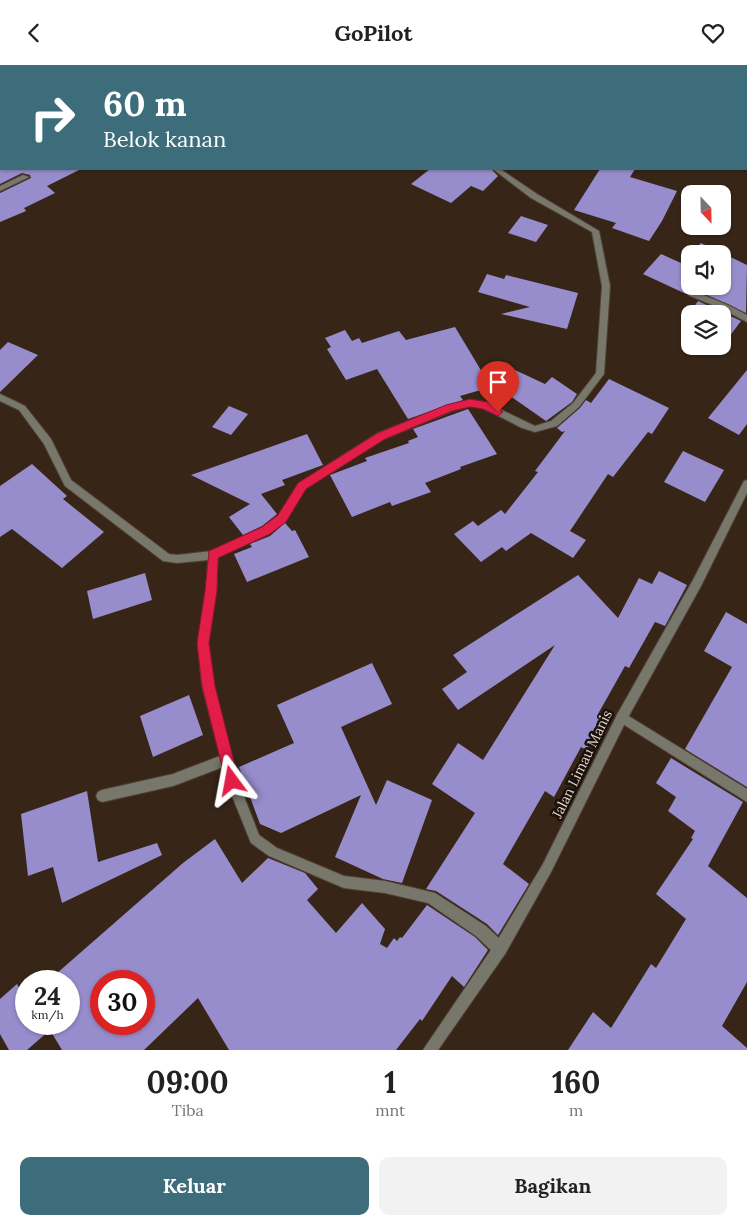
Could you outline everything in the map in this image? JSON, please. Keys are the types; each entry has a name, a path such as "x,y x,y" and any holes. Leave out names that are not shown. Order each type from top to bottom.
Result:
{"street":[{"path":"0,397 22,408 48,442 68,483 166,558 177,559 213,555 266,531 282,519 302,486 381,436 450,408 470,403 485,405 525,426 535,429 545,428 554,424 576,405 600,374 606,286 595,231 534,196 497,170"},
{"path":"0,189 25,177"},
{"path":"696,295 725,307 747,319"},
{"name":"Jalan Limau Manis","path":"430,1050 500,949 547,868 622,717 697,583 747,484"},
{"path":"213,555 211,591 203,643 208,686 232,781 255,839 273,852 344,882 430,897 481,931 500,949"},
{"path":"622,717 747,796"},
{"path":"102,795 173,780 227,759"}],"building":[{"path":"0,170 79,170 47,186 55,193 24,208 26,211 0,222 0,193 31,178 30,175 22,173 0,184"},
{"path":"429,170 492,170 498,176 483,191 471,186 451,203 411,184"},
{"path":"599,170 634,170 630,177 677,191 662,221 649,241 612,228 616,223 574,210"},
{"path":"521,216 548,225 536,242 508,233"},
{"path":"661,254 681,263 681,292 643,274"},
{"path":"731,257 747,265 746,313 707,295 731,295"},
{"path":"487,274 504,279 506,275 578,293 567,329 501,314 530,307 478,292"},
{"path":"698,301 707,305 695,305"},
{"path":"731,316 741,321 731,334"},
{"path":"455,327 491,387 460,396 463,400 408,419 377,369 346,380 327,349 331,347 325,338 345,330 352,341 359,338 362,343 399,331 406,340"},
{"path":"8,342 38,355 0,392 0,350"},
{"path":"515,370 545,384 552,377 577,394 572,402 546,421 500,389"},
{"path":"747,370 747,424 739,435 708,418"},
{"path":"609,379 669,408 652,434 648,432 613,477 608,474 570,531 586,540 573,558 531,533 506,551 502,547 481,562 454,534 473,521 478,526 501,510 505,514 538,472 535,471 565,431 562,432 557,428 580,408 586,400 591,403"},
{"path":"229,406 248,414 231,435 212,427"},
{"path":"468,409 497,454 460,467 461,469 425,483 431,492 392,506 390,502 352,517 330,475 367,461 365,458 409,443 408,441 418,437 413,429"},
{"path":"307,434 323,465 282,480 285,485 261,494 277,514 262,526 243,535 229,517 250,504 191,475"},
{"path":"683,451 724,470 705,502 664,482"},
{"path":"32,464 67,496 63,499 104,532 62,568 12,529 0,537 0,486"},
{"path":"285,523 292,531 295,530 309,557 247,582 234,554 252,547 250,544 270,536"},
{"path":"659,571 687,585 665,626 655,622 629,668 625,666 598,714 605,718 586,750 581,747 554,797 545,791 503,864 529,884 498,935 487,924 436,891 426,889 475,813 432,784 458,743 483,760 555,645 458,710 442,689 467,672 453,655 578,575 618,618 639,578 652,584"},
{"path":"145,573 152,600 93,619 87,591"},
{"path":"726,612 747,624 747,787 685,749 732,667 704,651"},
{"path":"372,663 392,704 341,727 376,805 387,780 432,800 402,883 383,879 335,857 361,795 281,833 260,824 239,767 294,743 277,705"},
{"path":"189,695 203,735 153,757 140,716"},
{"path":"671,758 743,802 708,866 747,898 747,982 722,1026 747,1050 568,1050 593,1012 611,1028 651,964 656,968 686,919 656,894 693,839 691,838 695,831 668,811 676,797 656,783"},
{"path":"87,791 98,862 157,843 162,855 62,903 53,867 28,876 21,814"},
{"path":"215,839 242,883 268,858 305,873 318,889 307,900 336,933 362,903 385,929 380,944 387,948 394,938 397,941 400,937 402,938 427,905 475,937 488,950 464,987 452,976 422,1021 420,1019 396,1050 229,1050 198,998 144,1050 62,1050 53,1035 80,1035 80,970 61,970 183,863"},
{"path":"15,986 15,1035 44,1035 27,1050 9,1050 0,1034 0,999"}],"route":[{"path":"232,781 208,686 203,643 211,591 213,555 266,531 282,519 302,486 381,436 450,408 470,403 485,405 498,412"}]}
